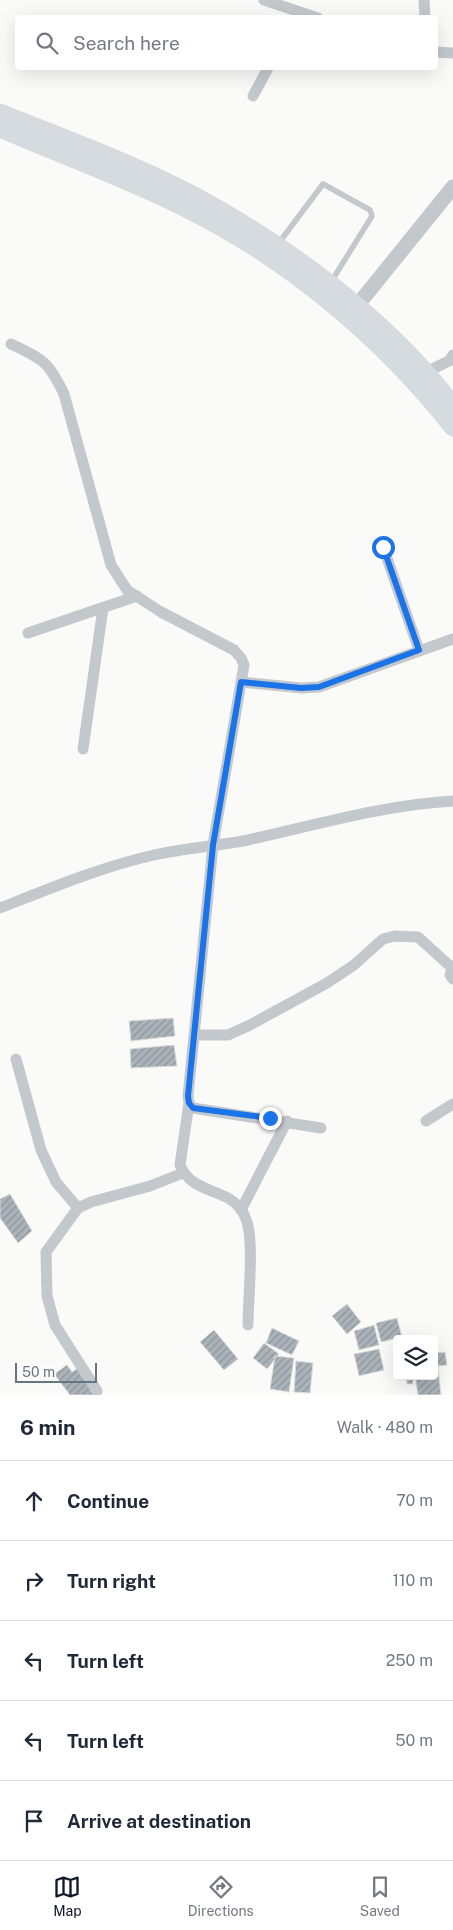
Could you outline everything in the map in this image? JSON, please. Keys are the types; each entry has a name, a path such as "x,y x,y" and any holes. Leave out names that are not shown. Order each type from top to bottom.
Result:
{"main road":[{"path":"0,113 191,194 277,246 306,265 356,307 450,397"},
{"path":"0,128 155,193 190,210 246,242 296,276 350,319 392,360 453,427"}],"street":[{"path":"264,0 295,15"},
{"path":"424,0 425,15"},
{"path":"438,52 453,53"},
{"path":"254,96 267,70"},
{"path":"356,307 453,187"},
{"path":"11,344 38,357 52,369 64,394 111,565 127,590 234,650 244,665 213,845 189,1103 180,1165 183,1173 194,1184 229,1198 241,1210 247,1223 249,1256 248,1325"},
{"path":"424,372 449,360 453,355"},
{"path":"383,547 419,650"},
{"path":"28,633 137,596"},
{"path":"82,749 102,608"},
{"path":"241,682 301,688 319,687 453,639"},
{"path":"0,908 87,874 154,855 246,840 339,818 425,803 453,801"},
{"path":"194,1035 228,1035 250,1025 327,983 354,965 383,939 395,936 418,937 452,966 450,975 453,979"},
{"path":"16,1059 41,1150 56,1182 78,1208"},
{"path":"189,1103 193,1108 287,1121 321,1128"},
{"path":"426,1121 453,1104"},
{"path":"241,1210 287,1121"},
{"path":"97,1391 55,1325 47,1296 46,1252 78,1208 91,1202 150,1186 183,1173"}],"lane":[{"path":"277,246 323,184 370,210 372,216 329,284"}],"building":[{"path":"173,1018 175,1036 131,1041 129,1021"},
{"path":"174,1045 177,1066 131,1068 130,1049"},
{"path":"10,1194 32,1231 18,1243 0,1218 0,1199"},
{"path":"347,1304 361,1322 347,1334 332,1316"},
{"path":"397,1318 401,1335 393,1335 393,1339 381,1342 376,1323"},
{"path":"374,1325 379,1345 359,1350 354,1331"},
{"path":"272,1328 299,1341 292,1355 266,1343"},
{"path":"214,1330 238,1359 224,1370 200,1342"},
{"path":"264,1343 279,1354 267,1369 253,1358"},
{"path":"379,1349 384,1370 359,1376 354,1354"},
{"path":"445,1352 447,1365 438,1366 438,1353"},
{"path":"275,1356 294,1358 289,1392 270,1389"},
{"path":"296,1361 313,1363 310,1393 294,1392"},
{"path":"67,1365 72,1372 80,1367 98,1395 70,1395 54,1374"},
{"path":"438,1369 441,1395 418,1395 416,1380 438,1380"},
{"path":"406,1380 413,1380 413,1384 407,1384"}],"route":[{"path":"270,1118 193,1108 189,1103 188,1096 213,845 241,682 301,688 319,687 419,650 383,547"}]}
